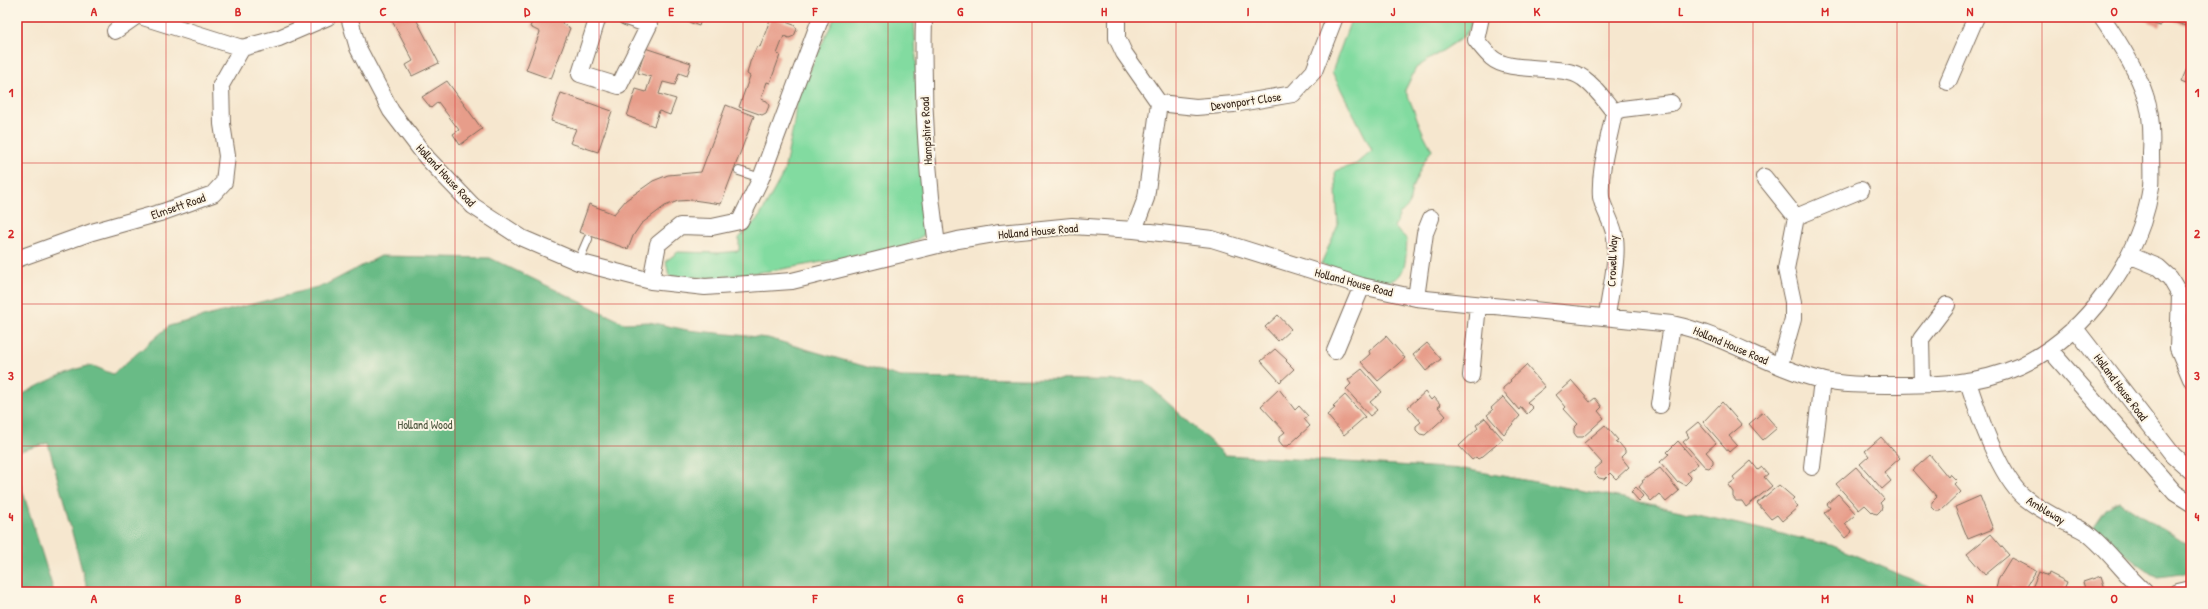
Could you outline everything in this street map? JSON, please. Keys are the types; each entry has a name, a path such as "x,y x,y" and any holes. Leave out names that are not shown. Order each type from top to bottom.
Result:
{"street":[{"path":"116,31 134,17"},
{"path":"143,17 242,48 279,38 328,17"},
{"name":"Holland House Road","path":"348,17 358,48 391,111 427,158 473,206 522,238 578,262 651,281 705,287 792,280 938,245 1000,233 1072,226 1134,230 1212,239 1362,286 1416,298 1478,306 1607,316 1694,328 1780,366 1822,380 1885,385 1968,382 2014,368 2050,350 2074,327 2173,455 2191,471"},
{"path":"598,17 580,74 619,86 649,26 626,17"},
{"path":"651,281 658,244 680,226 712,227 740,221 761,178 820,17"},
{"name":"Hampshire Road","path":"924,17 922,72 927,158 938,245"},
{"path":"1117,17 1117,38 1124,53 1159,103 1146,198 1134,230"},
{"name":"Devonport Close","path":"1159,103 1196,107 1234,104 1293,94 1314,72 1335,17"},
{"path":"1481,17 1476,40 1492,60 1519,68 1564,72 1582,77 1596,89 1614,112 1622,109 1671,103"},
{"path":"1948,82 1976,17"},
{"path":"2074,327 2104,295 2129,255 2140,227 2151,187 2152,129 2145,95 2117,39 2102,17"},
{"name":"Elmsett Road","path":"17,259 92,232 163,212 213,194 224,182 227,156 222,124 221,85 242,48"},
{"name":"Crowell Way","path":"1607,316 1614,267 1615,237 1602,198 1601,178 1614,112"},
{"path":"1764,177 1796,217 1786,269 1793,302 1793,319 1780,366"},
{"path":"1796,217 1861,190"},
{"path":"1416,298 1426,233 1431,218"},
{"path":"2129,255 2158,267 2170,278 2180,295 2178,348 2191,379"},
{"path":"1335,351 1362,286"},
{"path":"1922,384 1921,339 1947,305"},
{"path":"1472,376 1478,306"},
{"path":"1660,405 1672,324"},
{"path":"2050,350 2175,493 2191,503"},
{"path":"1812,467 1822,380"},
{"name":"Ambleway","path":"1968,382 1982,423 2004,469 2023,496 2051,515 2086,532 2104,548 2134,583 2145,592"},
{"path":"2178,592 2191,589"}],"lane":[{"path":"739,171 761,178"},
{"path":"578,262 588,239"}],"green space":[{"path":"835,17 914,17 921,163 926,215 924,235 905,247 777,270 713,278 669,276 666,261 678,252 718,253 739,251 739,238 760,216 784,172 794,123 798,80 809,71"},
{"path":"1352,17 1472,17 1470,28 1462,38 1416,68 1405,90 1424,135 1432,149 1412,188 1409,205 1400,214 1394,227 1407,239 1404,267 1400,275 1394,280 1385,281 1362,278 1321,264 1338,225 1335,171 1356,164 1372,150 1332,72"},
{"name":"Holland Wood","path":"381,256 490,258 624,323 649,322 687,330 768,338 901,377 1144,381 1225,455 1464,469 1623,498 1831,545 1941,592 88,592 48,443 17,452 17,398 54,378 76,369 92,366 113,374 169,326 325,285"},
{"path":"17,473 54,592 17,592"},
{"path":"2119,501 2191,547 2191,573 2157,577 2091,529 2105,509"}],"building":[{"path":"390,17 415,17 439,63 412,76 406,65 413,61"},
{"path":"534,17 547,20 548,17 564,17 562,24 570,28 551,79 526,70 540,32 530,27"},
{"path":"676,17 702,17 699,26"},
{"path":"771,17 794,25 797,29 794,36 789,38 784,36 777,54 780,55 770,83 767,82 761,99 767,101 769,106 766,113 762,115 739,107 750,76 747,74 750,62 757,46 760,47"},
{"path":"2144,17 2163,17 2160,26 2143,20"},
{"path":"2172,17 2191,17 2189,27 2171,21"},
{"path":"645,48 691,63 687,76 679,73 675,85 663,82 659,94 676,99 670,115 659,111 654,126 627,116 636,89 646,92 651,77 638,73"},
{"path":"2188,66 2191,67 2191,86 2181,82"},
{"path":"447,81 482,129 460,145 453,134 459,130 438,102 431,108 422,97"},
{"path":"561,93 612,111 598,152 570,143 576,129 551,121"},
{"path":"726,105 754,116 721,204 693,200 678,201 665,206 641,224 633,236 628,249 579,232 589,204 614,214 626,200 653,181 668,175 701,172"},
{"path":"1278,315 1291,329 1278,341 1265,327"},
{"path":"1386,336 1405,358 1378,381 1361,362 1370,354 1369,351"},
{"path":"1427,343 1441,359 1426,371 1413,355"},
{"path":"1275,349 1294,369 1280,382 1261,361"},
{"path":"1526,365 1545,387 1527,402 1533,408 1527,414 1521,407 1519,410 1503,391 1503,388 1511,381 1510,380"},
{"path":"1362,369 1382,392 1370,402 1377,410 1370,416 1346,389 1351,384 1348,380"},
{"path":"1572,381 1590,402 1595,398 1602,407 1598,411 1604,418 1583,437 1577,437 1574,433 1574,428 1578,424 1564,409 1566,407 1556,395"},
{"path":"1279,389 1295,410 1299,406 1308,416 1304,419 1310,426 1288,446 1283,446 1279,441 1279,437 1285,432 1261,406"},
{"path":"1425,392 1431,400 1434,397 1441,405 1438,407 1446,416 1425,435 1420,434 1416,430 1416,426 1421,422 1408,407"},
{"path":"1345,395 1365,417 1344,435 1327,415 1335,408 1333,406"},
{"path":"1503,397 1520,416 1504,434 1487,415 1493,410 1491,408"},
{"path":"1722,402 1742,425 1729,436 1737,445 1729,452 1703,422"},
{"path":"1763,412 1777,428 1763,440 1749,424"},
{"path":"1485,418 1503,439 1483,456 1478,459 1476,457 1472,460 1459,446 1478,428 1476,425"},
{"path":"1698,422 1716,443 1706,452 1713,460 1713,464 1709,468 1705,467 1683,442 1689,437 1686,432"},
{"path":"1605,425 1618,440 1615,442 1617,444 1619,443 1625,450 1625,453 1621,457 1629,467 1616,479 1610,473 1604,479 1599,478 1595,474 1595,469 1602,463 1584,443"},
{"path":"1881,437 1900,458 1884,472 1891,481 1882,489 1860,464 1869,456 1865,451"},
{"path":"1678,441 1698,464 1687,473 1691,477 1685,485 1678,481 1677,482 1660,462 1669,454 1667,452"},
{"path":"1930,455 1948,477 1950,474 1957,481 1954,484 1961,492 1941,511 1936,511 1932,507 1932,502 1937,497 1913,470"},
{"path":"1751,461 1758,470 1762,467 1768,474 1764,477 1772,486 1746,507 1742,501 1736,501 1733,497 1733,492 1728,485 1735,480 1733,477"},
{"path":"1856,467 1884,499 1880,503 1882,506 1881,510 1877,514 1873,513 1865,505 1859,510 1836,484"},
{"path":"1660,468 1679,491 1666,502 1659,494 1651,501 1639,487 1643,482 1642,481"},
{"path":"1779,485 1794,498 1792,500 1798,507 1782,521 1777,515 1771,519 1757,503"},
{"path":"1636,487 1644,496 1639,501 1631,492"},
{"path":"1838,494 1856,514 1845,524 1852,532 1845,538 1824,513 1830,508 1827,504"},
{"path":"1980,496 1993,529 1968,539 1955,507"},
{"path":"1991,534 2009,555 1985,575 1967,554"},
{"path":"2011,558 2036,571 2023,592 2012,588 2010,592 2001,592 1996,589 1998,579"},
{"path":"2039,572 2048,576 2049,573 2067,582 2063,592 2030,592"},
{"path":"2101,576 2106,592 2086,592 2083,582"}]}
